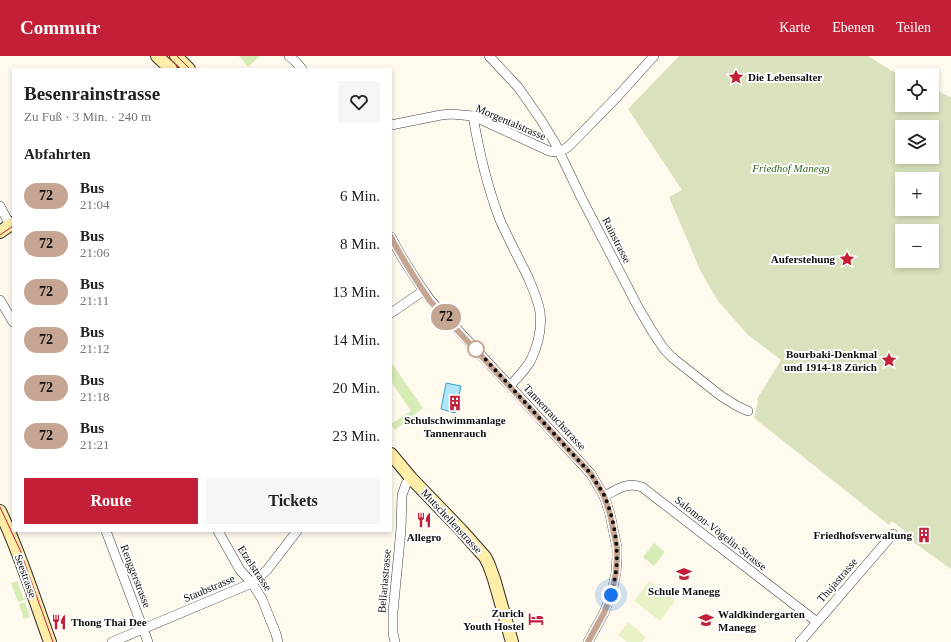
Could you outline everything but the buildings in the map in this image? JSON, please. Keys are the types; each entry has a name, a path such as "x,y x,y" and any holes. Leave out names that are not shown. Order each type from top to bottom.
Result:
{"street":[{"path":"157,56 170,68"},
{"path":"176,56 188,68"},
{"path":"289,56 301,68"},
{"name":"Rainstrasse","path":"489,56 518,87 555,143 638,307 664,349 674,359 721,396 748,411"},
{"path":"559,152 566,149 570,145 617,97 654,56"},
{"name":"Morgentalstrasse","path":"392,125 441,115 451,114 473,116 549,151 559,152"},
{"path":"473,116 482,162 494,202 529,280 540,313 539,336 535,350 530,362 510,386"},
{"path":"0,206 12,224 0,232"},
{"name":"Tannenrauchstrasse","path":"392,239 398,252 430,301 591,474 604,496 610,514 617,548 616,573 611,595 604,613 588,642"},
{"path":"392,311 423,291"},
{"path":"0,300 12,320"},
{"name":"Mutschellenstrasse","path":"393,460 485,557 494,578 512,642"},
{"name":"Bellariastrasse","path":"394,642 393,616 401,529 402,495 406,484 411,478"},
{"name":"Salomon-Vögelin-Strasse","path":"604,496 626,485 642,487 817,622"},
{"name":"Seestrasse","path":"0,511 24,568 50,642"},
{"name":"Renggerstrasse","path":"106,532 148,642"},
{"name":"Etzelstrasse","path":"219,532 240,570 262,599 278,642"},
{"name":"Staubstrasse","path":"112,642 252,584 267,570 296,532"},
{"name":"Thujastrasse","path":"800,642 893,534"}],"green space":[{"path":"239,56 260,56 248,67"},
{"name":"Friedhof Manegg","path":"679,56 868,56 895,73 895,112 939,112 939,92 951,97 951,569 902,534 905,531 892,521 889,525 754,418 758,402 757,399 781,360 748,335 718,301 701,272 669,197 682,190 628,109"},
{"path":"392,363 423,408 395,430 392,423 411,411 392,382"},
{"path":"654,543 665,552 654,566 643,557"},
{"path":"17,581 24,600 18,602 11,583"},
{"path":"649,581 675,601 660,621 634,601"},
{"path":"25,602 30,617 24,619 19,604"},
{"path":"628,622 646,637 642,642 627,642 618,635"}],"water":[{"path":"446,383 461,386 455,413 441,409"}],"tram line":[{"path":"167,56 180,68"},
{"path":"177,56 189,68"},
{"path":"0,235 12,227"},
{"path":"0,507 20,550 53,642"}],"bus line":[{"name":"72","path":"392,239 398,252 430,301 591,474 601,489 610,514 617,548 616,573 611,595 604,613 588,642"}],"place":[{"name":"Die Lebensalter","path":"736,77"},
{"name":"Auferstehung","path":"847,259"},
{"name":"Bourbaki-Denkmal und 1914-18 Zürich","path":"889,360"},
{"name":"Schulschwimmanlage Tannenrauch","path":"455,403"},
{"name":"Allegro","path":"424,520"},
{"name":"Friedhofsverwaltung","path":"924,535"},
{"name":"Schule Manegg","path":"684,574"},
{"name":"Zurich Youth Hostel","path":"536,619"},
{"name":"Waldkindergarten Manegg","path":"706,620"},
{"name":"Thong Thai Dee","path":"59,622"}],"route":[{"path":"476,349 591,474 601,489 610,514 617,548 616,573 611,595"}]}
